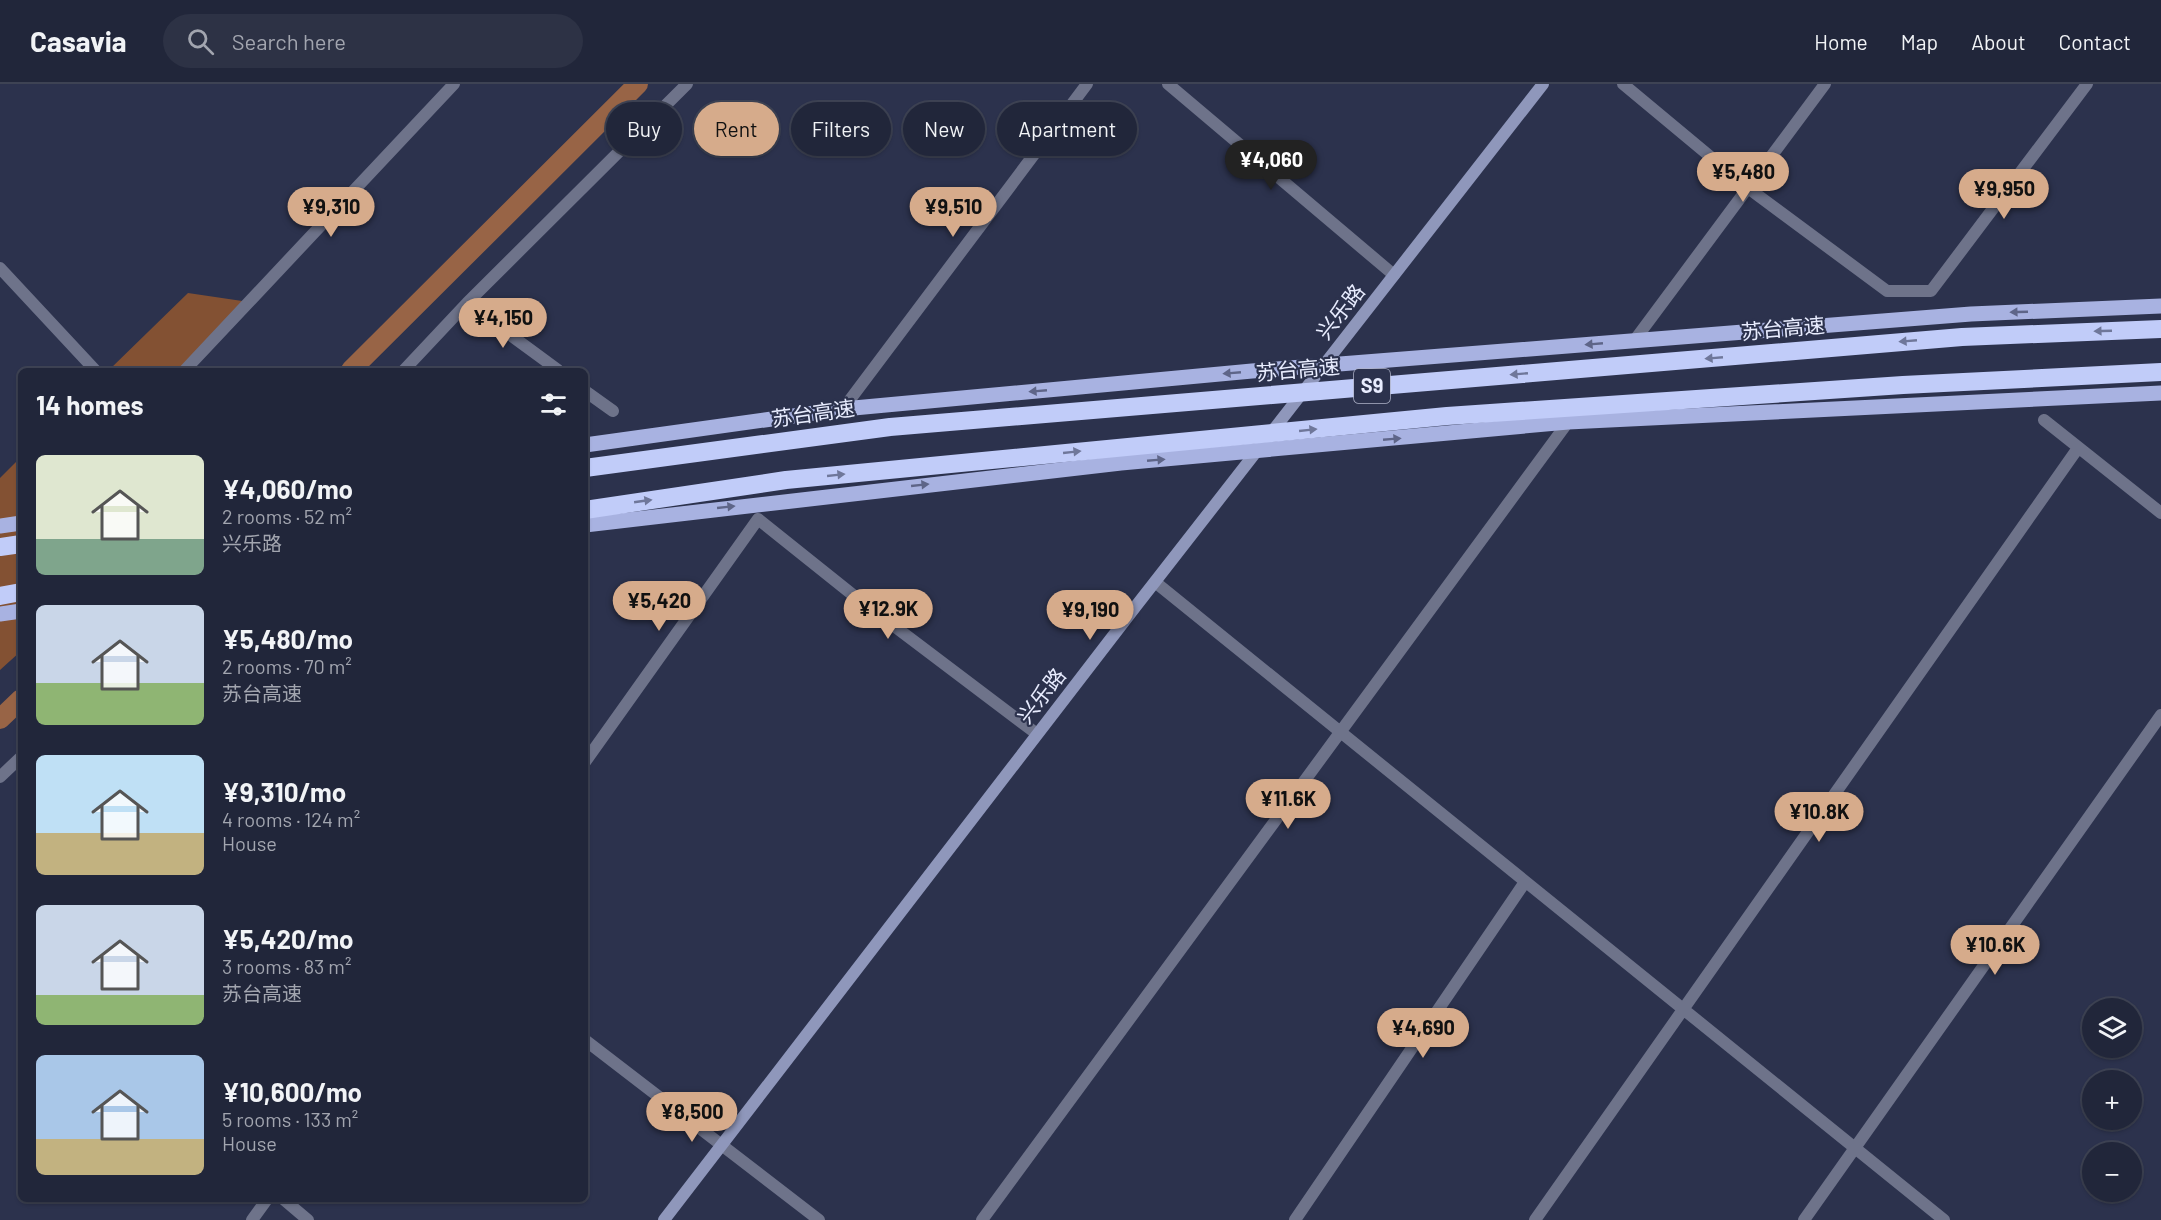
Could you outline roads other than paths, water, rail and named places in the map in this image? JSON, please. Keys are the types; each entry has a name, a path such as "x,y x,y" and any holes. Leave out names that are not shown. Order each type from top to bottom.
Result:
{"highway":[{"name":"苏台高速","path":"588,468 890,427 1962,337 2161,329"},
{"name":"S9","path":"588,510 786,480 1447,416 1903,385 2161,372"},
{"path":"0,547 18,544"},
{"path":"0,596 18,593"}],"main road":[{"name":"兴乐路","path":"664,1220 1037,734 1543,84"},
{"path":"588,445 843,409 1323,366 1971,314 2161,306"},
{"path":"588,525 1121,463 1568,422 2161,393"},
{"path":"0,614 18,611"}],"street":[{"path":"187,368 454,84"},
{"path":"406,368 467,303 687,84"},
{"path":"843,409 1087,84"},
{"path":"1168,84 1394,275"},
{"path":"1623,84 1748,188 1887,291 1931,291 2087,84"},
{"path":"1634,341 1825,84"},
{"path":"0,268 93,368"},
{"path":"467,303 555,368"},
{"path":"588,393 613,411"},
{"path":"2044,420 2161,513"},
{"path":"982,1220 1568,422"},
{"path":"1535,1220 2078,448"},
{"path":"588,758 758,519 853,595 1037,734"},
{"path":"1155,582 1944,1220"},
{"path":"1804,1220 2161,715"},
{"path":"0,777 18,760"},
{"path":"1295,1220 1526,882"},
{"path":"588,1042 819,1220"},
{"path":"252,1220 265,1202"},
{"path":"287,1202 308,1220"}],"waterway":[{"path":"353,368 638,84"},
{"path":"0,719 18,702"}]}
